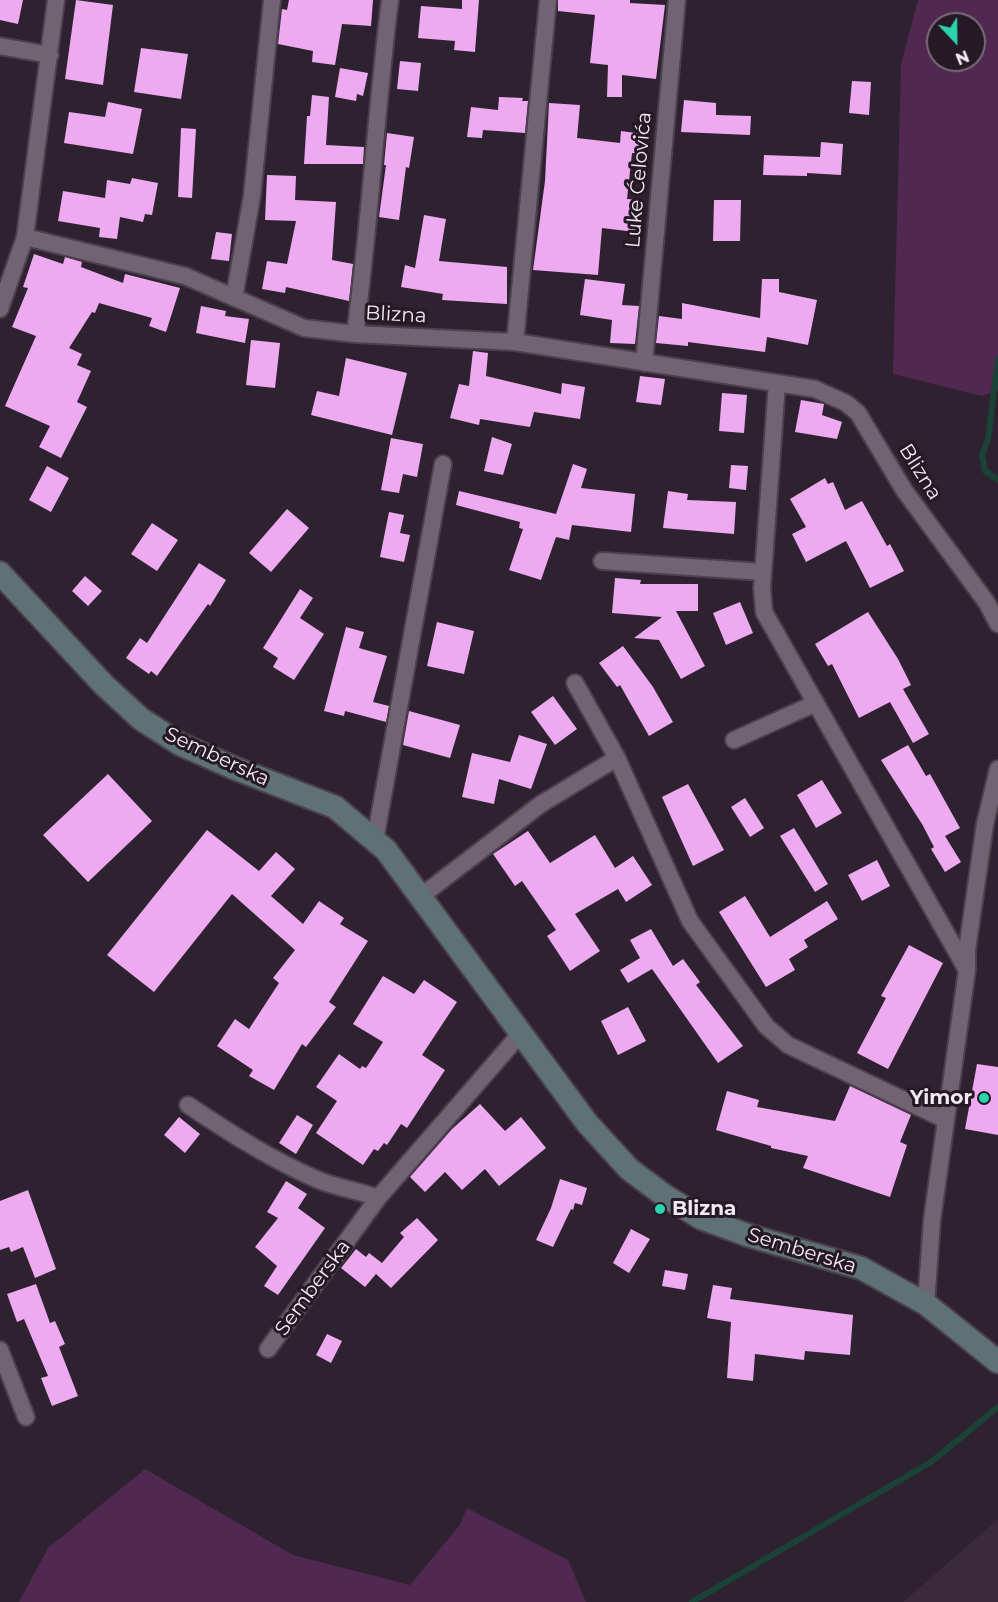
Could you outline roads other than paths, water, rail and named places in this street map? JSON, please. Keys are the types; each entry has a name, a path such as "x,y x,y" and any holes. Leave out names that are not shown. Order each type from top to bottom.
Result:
{"main road":[{"name":"Semberska","path":"0,573 104,684 141,719 180,744 234,768 335,807 386,850 587,1123 629,1169 665,1196 701,1218 747,1235 861,1268 926,1304 996,1360"}],"street":[{"path":"0,309 25,237 56,0"},
{"path":"234,298 252,196 272,0"},
{"path":"355,334 366,255 377,109 390,0"},
{"path":"515,342 548,0"},
{"name":"Luke Ćelovića","path":"644,363 676,0"},
{"path":"0,46 50,55"},
{"name":"Blizna","path":"25,237 185,276 304,328 355,334 515,342 815,389 846,403 858,413 904,490 987,603 998,624"},
{"path":"777,383 763,572 764,612 967,970"},
{"path":"375,840 443,464"},
{"path":"602,561 763,572"},
{"path":"575,683 617,758 690,921 766,1026 788,1045 946,1120"},
{"path":"734,740 816,703"},
{"path":"420,897 542,804 617,758"},
{"path":"926,1304 932,1220 985,824 998,769"},
{"name":"Semberska","path":"268,1349 378,1198 521,1033"},
{"path":"188,1105 253,1149 319,1181 378,1198"},
{"path":"0,1350 26,1417"}],"waterway":[{"name":"Blizna","path":"998,359 988,440 982,454 985,471 998,480"},
{"name":"Blizna","path":"692,1602 931,1462 998,1407"}],"place":[{"name":"Yimor","path":"984,1098"},
{"name":"Blizna","path":"660,1209"}]}
